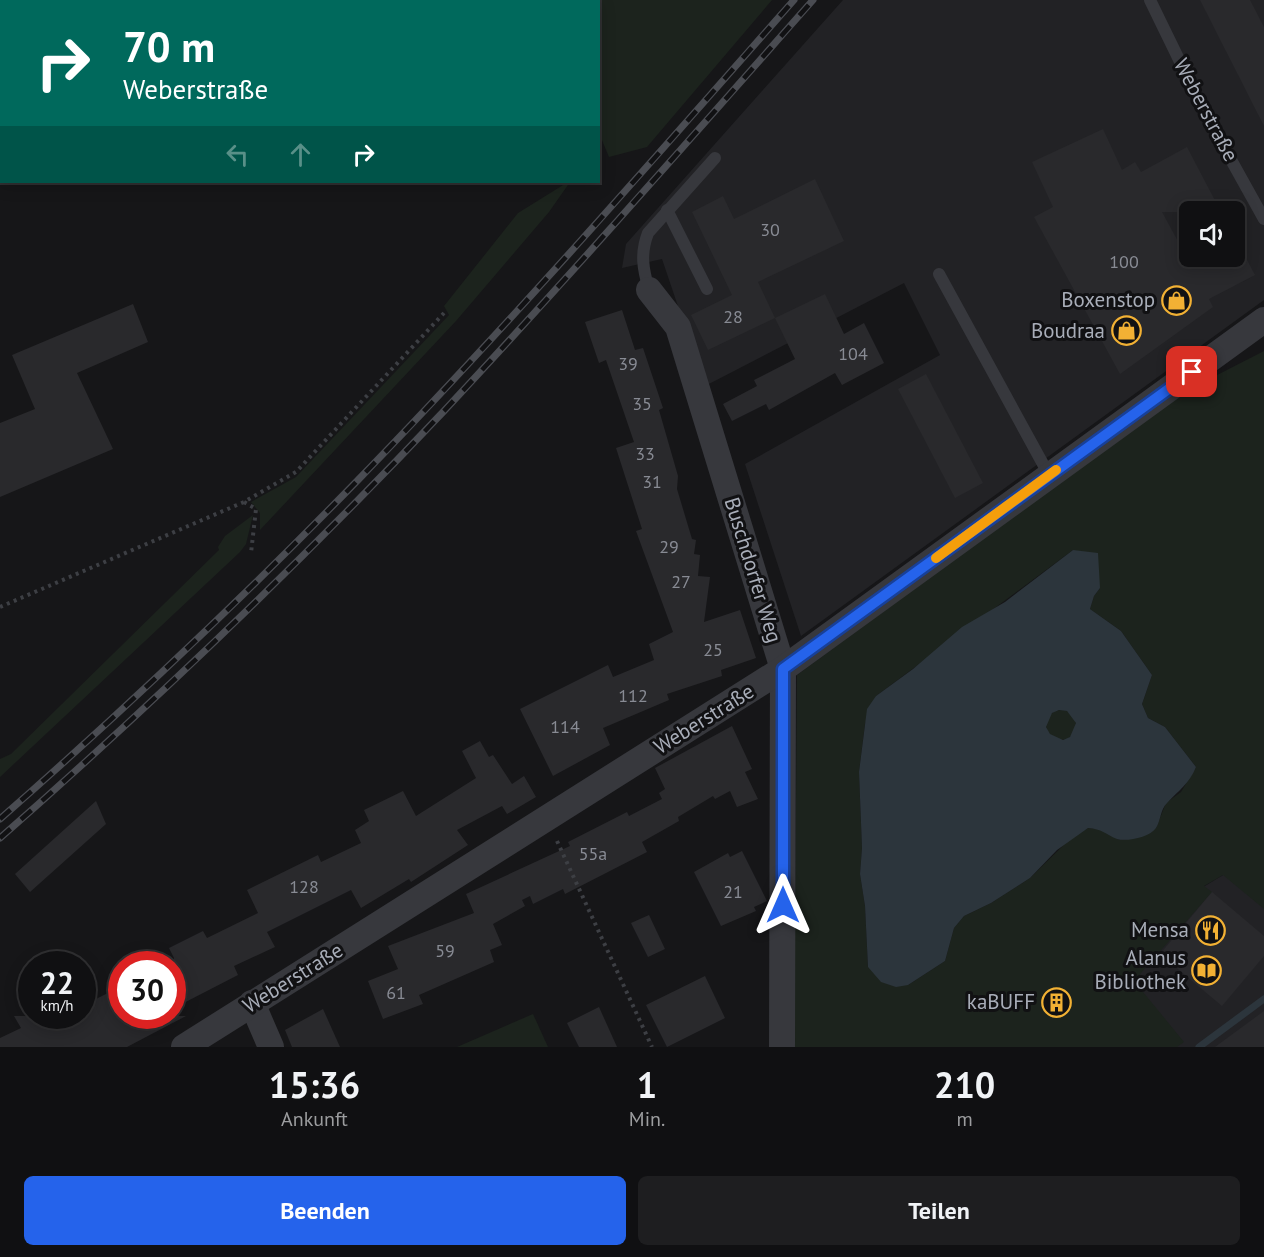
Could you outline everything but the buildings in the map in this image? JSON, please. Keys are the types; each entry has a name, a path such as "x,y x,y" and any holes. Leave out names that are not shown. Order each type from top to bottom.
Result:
{"street":[{"name":"Buschdorfer Weg","path":"649,290 678,327 783,669 782,1047"},
{"name":"Weberstraße","path":"184,1047 783,669 1264,321"},
{"path":"252,1004 271,1047"}],"lane":[{"name":"Weberstraße","path":"1149,0 1205,113 1264,219"},
{"path":"649,290 642,265 643,248 648,233 715,158"},
{"path":"668,210 707,288"},
{"path":"939,274 1049,476"}],"path":[{"path":"0,607 244,502 296,472 444,313"},
{"path":"244,502 256,509 257,516 251,553"},
{"path":"546,818 652,1047"}],"shaded area":[{"path":"600,0 772,0 647,147 609,157 600,135"},
{"path":"843,0 1264,0 1264,300 801,636 745,464 940,355 904,283 705,386 662,259 622,268 626,244"},
{"path":"569,183 549,212 456,321 260,530 260,513 251,502 296,477 449,315 444,306 518,213"},
{"path":"1264,351 1264,909 1223,875 1204,886 1212,892 1134,981 1184,1042 1177,1047 794,1047 797,675 1182,393","holes":["1073,550 1100,588 1094,596 1090,609 1121,631 1152,675 1142,704 1148,718 1165,727 1196,767 1181,792 1166,803 1156,828 1119,840 1102,829 1088,828 1072,837 1030,878 991,903 964,916 954,928 945,961 908,985 868,967 865,906 860,874 862,848 859,772 865,724 876,696"]},
{"path":"253,515 246,544 240,552 0,777 0,759 11,754 219,550 218,547 225,536"},
{"path":"1073,550 1098,553 1100,588 1094,596 1090,609 1121,631 1152,675 1142,704 1148,718 1165,727 1196,767 1187,782 1165,806 1158,825 1149,834 1121,840 1088,828 1057,850 1030,878 991,903 964,916 954,928 945,961 908,985 896,987 881,982 868,967 865,906 860,874 862,848 859,772 867,709 876,696 913,669 962,627 1005,602","holes":["1059,710 1067,711 1076,723 1070,737 1063,740 1050,734 1046,727 1052,713"]},
{"path":"1061,710 1071,715 1076,725 1071,735 1061,740 1051,735 1046,725 1051,715"},
{"path":"1264,848 1264,1047 941,1047 1223,875"},
{"path":"533,1014 548,1047 457,1047"}],"waterway":[{"path":"1199,1047 1264,999"}],"railway":[{"path":"0,819 182,653 358,480 525,303 794,0"},
{"path":"0,838 227,630 391,467 538,309 813,0"}],"slow traffic":[{"path":"936,558 1056,470"}],"place":[{"name":"Boxenstop","path":"1176,300"},
{"name":"Boudraa","path":"1126,331"},
{"name":"Mensa","path":"1210,930"},
{"name":"Alanus Bibliothek","path":"1207,970"},
{"name":"kaBUFF","path":"1056,1002"}],"route":[{"path":"783,905 783,669 1192,372"}]}
